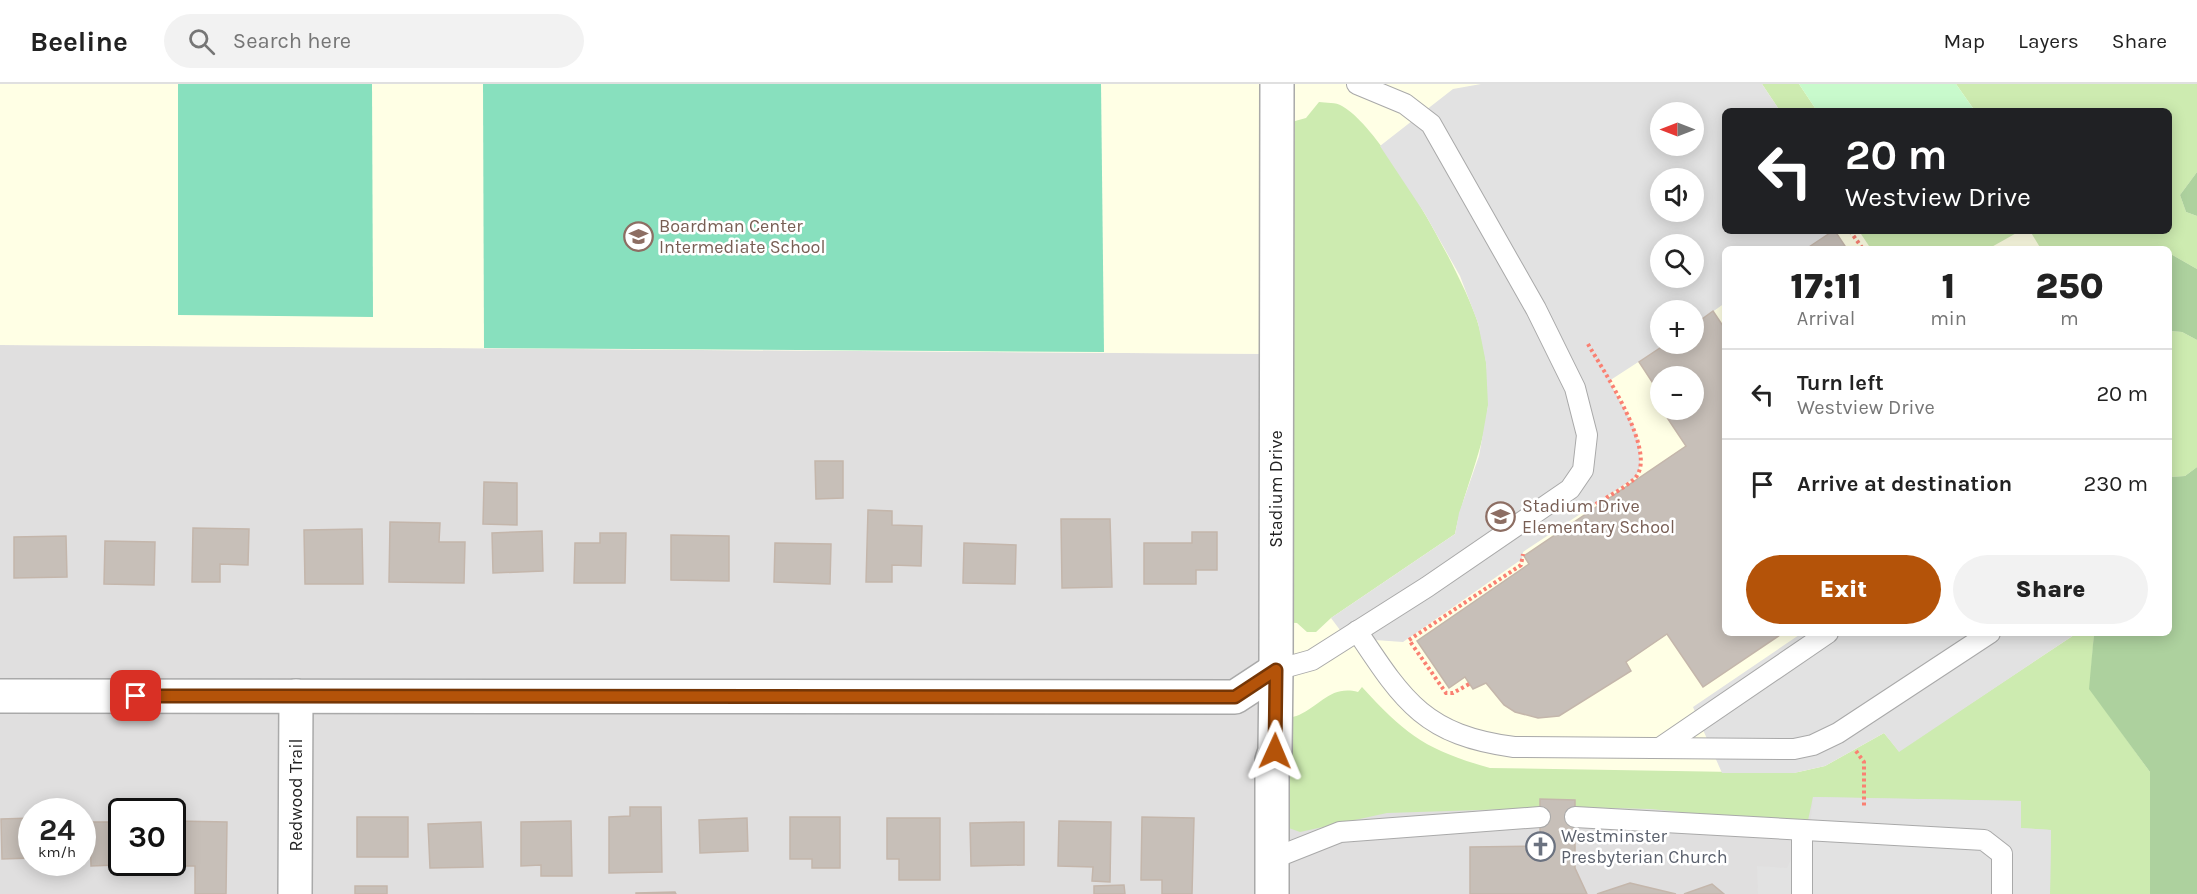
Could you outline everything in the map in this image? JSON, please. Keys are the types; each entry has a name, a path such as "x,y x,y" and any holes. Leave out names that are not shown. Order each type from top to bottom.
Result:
{"street":[{"name":"Stadium Drive","path":"1272,894 1272,760 1275,751 1276,670 1278,84"},
{"path":"0,696 1235,697 1276,670"},
{"name":"Redwood Trail","path":"295,894 296,696"}],"lane":[{"path":"1276,670 1312,660 1427,587 1570,489 1583,470 1587,435 1575,388 1536,309 1431,124 1405,104 1357,84"},
{"path":"1358,631 1402,697 1418,712 1458,735 1486,743 1514,747 1794,749 1813,745 1842,730 1985,636"},
{"path":"1661,747 1824,636"},
{"path":"1575,817 1984,840 2002,854 2002,894"},
{"path":"1272,859 1340,832 1539,818"},
{"path":"1802,831 1802,894"}],"path":[{"path":"1842,730 1864,762 1863,834"}],"shaded area":[{"path":"0,84 2197,84 2197,683 2150,772 1272,773 1276,354 0,345"},
{"path":"1481,84 1762,84 1778,108 1722,108 1722,234 1828,234 1810,246 1722,246 1722,305 1704,318 1704,300 1650,300 1651,354 1609,381 1634,427 1639,444 1640,466 1636,477 1523,552 1522,559 1403,642 1346,638 1331,618 1455,534 1459,513 1479,456 1488,405 1486,363 1478,323 1460,276 1425,214 1380,146 1453,89"},
{"path":"0,345 1277,354 1276,670 2150,772 2150,894 0,894"},
{"path":"1798,636 2073,636 1899,752 1884,733 1825,766 1794,773 1722,773 1693,707"},
{"path":"1813,797 2021,801 2021,828 2051,830 2050,894 1758,894 1757,866 1787,868 1811,818"}],"green space":[{"path":"178,84 372,84 373,317 178,315"},
{"path":"483,84 1101,84 1104,352 484,348"},
{"path":"1762,84 1799,84 1815,108 1778,108"},
{"path":"1799,84 1956,84 1973,108 1815,108"},
{"path":"1956,84 2197,84 2197,172 2180,195 2186,212 2197,216 2197,269 2172,255 2172,246 2039,246 2032,234 2172,234 2172,108 1973,108"},
{"path":"1319,102 1340,105 1359,120 1399,171 1438,238 1477,320 1486,363 1488,406 1478,455 1455,534 1331,618 1316,632 1307,632 1297,623 1276,622 1277,126 1306,118"},
{"path":"2197,172 2197,216 2186,212 2180,195"},
{"path":"1861,234 2015,234 1993,246 1869,246"},
{"path":"2172,255 2197,269 2197,340 2182,332 2172,331"},
{"path":"2172,331 2182,332 2197,340 2197,467 2185,476 2172,477"},
{"path":"2197,467 2197,894 2150,894 2150,772 2089,689 2094,636 2172,636 2172,477 2185,476"},
{"path":"2072,636 2094,636 2090,689 2150,772 2150,894 2050,894 2051,830 2020,828 2021,801 1813,797 1807,825 1651,809 1575,807 1575,800 1541,799 1540,808 1387,813 1300,832 1272,822 1275,719 1299,715 1333,694 1340,691 1358,692 1362,687 1418,739 1449,754 1490,768 1794,773 1825,766 1884,733 1899,751"}],"building":[{"path":"1828,234 1837,234 1845,246 1810,246"},
{"path":"1713,311 1722,324 1722,636 1779,636 1703,687 1667,634 1626,662 1631,671 1559,716 1538,718 1515,712 1504,705 1486,683 1473,689 1465,677 1449,688 1417,641 1529,564 1524,556 1686,446 1669,420 1704,420 1704,366 1650,366 1650,379 1639,362 1651,354 1704,354 1704,318"},
{"path":"815,461 843,461 843,498 816,499"},
{"path":"484,482 517,483 517,525 483,524"},
{"path":"868,510 892,511 892,525 922,526 921,566 892,565 892,582 866,582"},
{"path":"1061,519 1110,519 1112,587 1062,588"},
{"path":"390,522 440,523 439,542 465,542 464,583 389,582"},
{"path":"193,528 249,529 248,565 220,564 220,582 192,582"},
{"path":"362,529 363,584 305,584 304,530"},
{"path":"542,531 543,571 493,573 492,533"},
{"path":"1192,532 1217,532 1217,570 1196,570 1196,584 1144,584 1144,543 1192,543"},
{"path":"600,533 626,533 625,583 574,583 575,543 600,543"},
{"path":"671,535 729,536 729,581 671,580"},
{"path":"66,536 67,577 14,578 14,537"},
{"path":"105,541 155,542 154,585 104,584"},
{"path":"775,543 831,544 830,584 774,582"},
{"path":"964,543 1016,545 1015,584 963,583"},
{"name":"Westminster Presbyterian Church","path":"1540,799 1575,800 1575,868 1587,894 1470,894 1470,847 1540,846"},
{"path":"630,807 661,807 662,872 609,873 609,817 630,816"},
{"path":"357,817 408,817 408,857 357,857"},
{"path":"790,817 840,817 840,868 812,868 812,859 790,859"},
{"path":"1142,817 1194,818 1192,894 1162,894 1162,880 1141,880"},
{"path":"18,818 18,858 2,859 1,819"},
{"path":"747,818 748,851 700,853 699,820"},
{"path":"887,818 940,818 940,880 899,880 899,859 887,859"},
{"path":"186,821 227,822 226,894 195,894 195,866 186,866"},
{"path":"571,821 572,876 541,876 541,865 521,866 521,822"},
{"path":"1059,821 1111,822 1110,882 1092,881 1093,867 1058,866"},
{"path":"96,822 108,822 108,865 96,866"},
{"path":"481,822 483,867 430,868 428,824"},
{"path":"1024,822 1024,865 971,866 970,823"},
{"name":"Westminster Presbyterian Church","path":"1630,883 1676,894 1597,894"},
{"name":"Westminster Presbyterian Church","path":"1712,884 1724,894 1684,894"},
{"path":"1124,885 1125,894 1094,894 1094,886"},
{"path":"355,886 387,886 387,894 355,894"},
{"path":"675,892 676,894 636,894 636,893"}],"place":[{"name":"Boardman Center Intermediate School","path":"638,236"},
{"name":"Stadium Drive Elementary School","path":"1501,516"},
{"name":"Westminster Presbyterian Church","path":"1540,846"}],"route":[{"path":"136,696 1235,697 1276,670 1275,751"}]}
